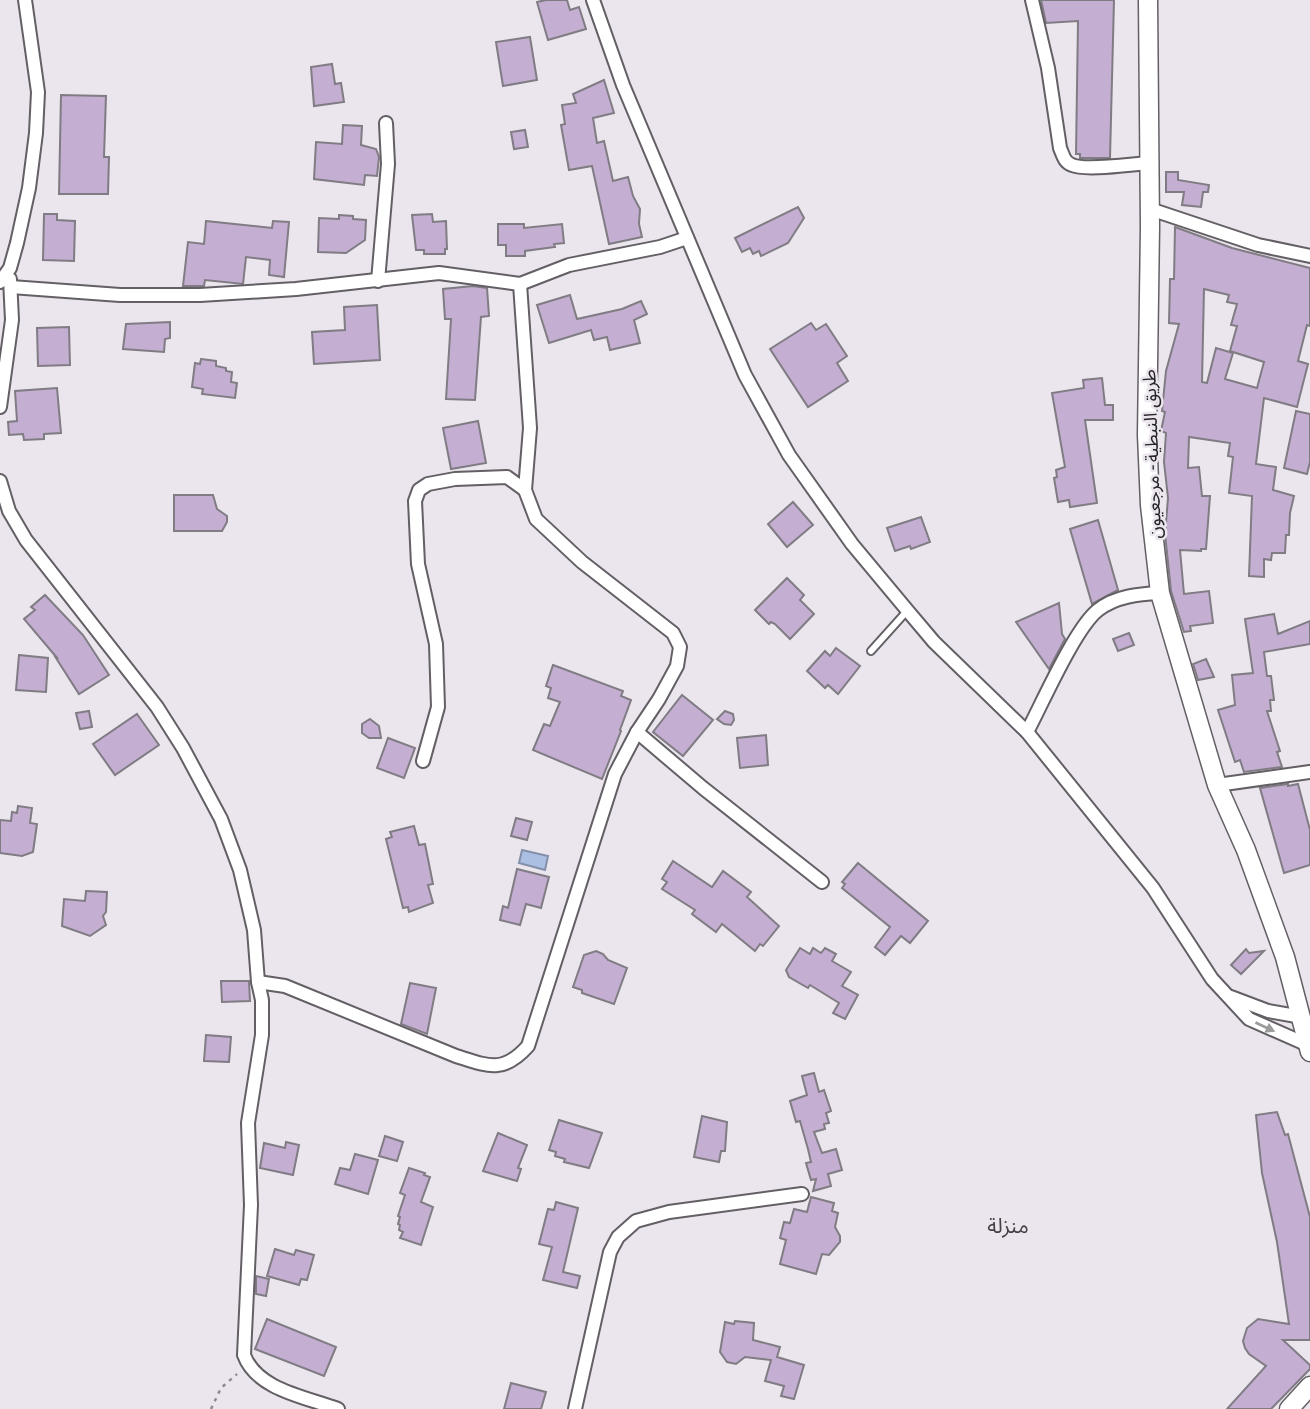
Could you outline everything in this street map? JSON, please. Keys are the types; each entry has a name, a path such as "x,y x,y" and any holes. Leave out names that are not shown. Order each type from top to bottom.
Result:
{"main road":[{"name":"طريق النبطية - مرجعيون","path":"1148,0 1150,209 1147,435 1150,505 1160,593 1217,785 1246,850 1285,957 1309,1049"},
{"path":"1289,1409 1310,1385"}],"street":[{"path":"0,407 12,320 5,284 29,188 38,101 25,0"},
{"path":"593,0 622,85 745,375 789,455 852,544 907,610 934,642 1027,733 1153,888 1212,979 1249,1019 1309,1049"},
{"path":"1032,0 1048,68 1064,160 1072,165 1085,167 1149,163"},
{"path":"378,281 388,164 386,123"},
{"path":"1150,209 1258,245 1310,256"},
{"path":"5,284 120,295 200,295 296,289 439,273 520,284 569,265 660,247 687,238"},
{"path":"258,982 285,986 481,1064 499,1066 516,1060 528,1046 615,774 636,732 659,699 677,666 680,647 673,632 582,562 536,519 525,490 530,428 520,284"},
{"path":"423,761 439,708 436,644 418,564 415,501 419,490 428,484 455,479 507,477 525,490"},
{"path":"0,481 9,511 26,540 157,707 183,748 221,819 240,870 254,930 262,1000 262,1035 248,1123 251,1205 244,1355 257,1375 275,1386 338,1409"},
{"path":"1027,733 1071,650 1097,610 1117,599 1137,594 1160,593"},
{"path":"636,732 822,882"},
{"path":"1217,785 1310,772"},
{"path":"1230,997 1268,1010 1302,1017"},
{"path":"575,1409 610,1252 618,1237 636,1222 669,1212 802,1194"}],"lane":[{"path":"871,651 907,610"}],"path":[{"path":"211,1409 221,1388 248,1365"}],"water":[{"path":"522,850 548,856 545,870 519,863"}],"building":[{"path":"567,0 570,10 579,7 586,29 548,40 537,2"},
{"path":"1041,0 1114,0 1110,158 1080,158 1080,154 1076,154 1078,21 1046,23"},
{"path":"530,37 537,80 503,86 496,42"},
{"path":"332,64 335,84 341,83 344,102 314,106 311,67"},
{"path":"604,80 614,113 593,118 597,143 604,141 613,181 628,177 640,209 642,237 609,244 592,166 569,170 561,125 565,124 562,105 576,103 573,94"},
{"path":"61,95 106,96 104,157 109,157 108,194 59,194"},
{"path":"343,125 362,126 361,145 376,149 379,157 377,176 365,175 364,185 314,179 316,142 342,144"},
{"path":"525,130 528,147 514,149 511,132"},
{"path":"1166,172 1178,172 1178,180 1209,185 1208,192 1203,192 1201,207 1182,205 1184,192 1166,192"},
{"path":"798,207 804,218 788,243 761,256 759,251 753,254 750,248 742,252 735,238"},
{"path":"44,214 57,214 57,220 75,221 74,261 43,260"},
{"path":"432,214 433,222 446,221 445,254 424,254 424,250 416,250 412,215"},
{"path":"339,215 366,220 365,240 346,253 318,252 319,218 339,219"},
{"path":"206,221 272,228 273,221 289,222 284,277 269,275 270,260 246,257 243,284 205,280 204,286 183,286 188,242 204,244"},
{"path":"498,224 524,224 524,228 562,224 564,243 554,244 555,247 525,251 525,256 506,256 506,245 498,245"},
{"path":"1175,227 1232,248 1310,268 1310,326 1307,325 1298,361 1308,364 1297,407 1264,398 1256,464 1276,467 1273,490 1294,496 1285,553 1272,553 1271,560 1264,559 1264,577 1249,576 1252,496 1229,493 1233,457 1228,456 1230,443 1189,437 1188,468 1199,467 1202,496 1210,496 1206,549 1180,550 1184,594 1209,591 1213,623 1190,626 1191,631 1184,632 1171,591 1165,534 1168,498 1164,462 1166,433 1161,431 1165,412 1162,411 1166,371 1179,324 1169,323 1170,279 1174,279","holes":["1204,289 1229,295 1227,302 1237,304 1231,325 1237,326 1230,351 1264,362 1257,388 1225,379 1233,353 1216,348 1207,383 1202,382"]},
{"path":"473,286 487,288 489,316 481,317 475,400 446,399 451,319 445,319 443,289"},
{"path":"570,295 577,319 622,309 641,301 647,314 634,320 640,343 610,350 607,337 594,340 591,330 549,343 537,305"},
{"path":"377,305 380,360 314,364 312,332 345,330 344,307"},
{"path":"170,322 170,338 165,339 164,352 123,349 126,324"},
{"path":"811,323 816,330 826,324 847,356 837,363 848,381 808,407 770,349"},
{"path":"69,327 70,365 38,366 37,328"},
{"path":"201,359 216,361 216,366 232,372 231,382 237,383 235,398 202,394 203,389 192,387 195,363 200,364"},
{"path":"1102,378 1105,405 1113,405 1113,420 1085,420 1097,503 1070,507 1069,500 1058,502 1054,478 1057,477 1056,470 1065,467 1052,393 1084,388 1083,380"},
{"path":"57,388 61,433 44,434 44,439 24,440 23,434 9,435 8,422 17,421 15,391"},
{"path":"1296,411 1310,414 1310,462 1307,474 1284,468"},
{"path":"478,421 486,463 451,469 443,428"},
{"path":"174,495 213,495 217,509 227,516 222,531 174,531"},
{"path":"793,502 813,525 787,547 768,524"},
{"path":"921,517 930,542 895,551 887,528"},
{"path":"1098,520 1118,590 1092,604 1070,529"},
{"path":"787,578 804,595 800,600 814,614 790,639 755,610"},
{"path":"45,595 83,635 109,675 79,694 56,658 58,659 24,619 35,610 31,607"},
{"path":"1059,603 1062,634 1065,639 1049,669 1016,622"},
{"path":"1274,614 1278,634 1310,621 1310,644 1264,652 1274,700 1270,700 1271,711 1267,711 1280,751 1277,752 1282,767 1244,772 1240,760 1235,762 1218,710 1235,705 1232,675 1253,673 1245,619"},
{"path":"1129,633 1134,645 1118,651 1113,639"},
{"path":"836,648 860,666 838,694 828,685 825,688 807,671 825,651 830,656"},
{"path":"19,655 48,658 46,692 16,690"},
{"path":"1206,659 1214,677 1198,680 1193,664"},
{"path":"553,665 623,691 621,696 631,700 602,779 533,750 544,724 550,726 560,702 548,698 551,688 546,686"},
{"path":"682,695 713,720 683,756 653,732"},
{"path":"89,711 92,727 80,729 76,713"},
{"path":"725,711 733,714 731,725 717,719"},
{"path":"137,714 159,745 115,775 93,744"},
{"path":"370,719 379,726 381,738 369,738 362,733 362,724"},
{"path":"766,735 768,765 740,768 737,738"},
{"path":"388,738 415,748 404,778 377,768"},
{"path":"1298,784 1310,830 1310,865 1284,873 1260,788"},
{"path":"18,806 32,808 30,823 37,824 33,852 22,856 0,853 0,820 11,821 12,812 17,813"},
{"path":"516,818 532,822 527,840 511,836"},
{"path":"414,826 419,845 425,844 433,884 428,885 433,903 409,912 408,907 403,908 386,839 392,837 390,832"},
{"path":"673,861 712,887 723,871 751,892 747,897 779,926 763,946 760,944 755,951 722,924 716,932 692,914 695,910 662,889 667,882 662,879"},
{"path":"858,863 928,921 910,943 901,936 885,955 875,947 890,927 842,888 845,884 842,882"},
{"path":"517,869 549,877 541,908 526,904 520,925 500,920 503,906 508,908"},
{"path":"86,891 107,892 106,912 103,916 106,925 90,936 62,926 64,899 85,901"},
{"path":"800,948 810,954 813,948 821,953 825,948 836,954 832,961 851,972 842,986 858,995 845,1019 833,1013 839,1003 810,985 808,988 789,977 786,970"},
{"path":"1246,949 1249,953 1264,951 1241,974 1231,965"},
{"path":"596,951 608,960 627,968 614,1004 573,987 584,955"},
{"path":"221,981 249,981 250,1001 222,1002"},
{"path":"410,983 436,988 427,1034 401,1024"},
{"path":"206,1035 231,1037 229,1062 204,1061"},
{"path":"814,1073 819,1092 824,1090 831,1111 826,1113 829,1123 824,1124 825,1129 814,1132 822,1153 836,1149 842,1170 828,1174 831,1186 813,1191 816,1179 811,1180 806,1163 811,1162 808,1149 800,1121 796,1122 790,1101 807,1095 802,1076"},
{"path":"1277,1112 1285,1135 1288,1134 1310,1217 1310,1340 1283,1340 1310,1365 1310,1369 1271,1409 1227,1409 1266,1366 1245,1348 1243,1341 1247,1328 1258,1319 1289,1324 1277,1242 1262,1173 1256,1115"},
{"path":"702,1116 727,1122 725,1151 721,1151 719,1162 694,1157"},
{"path":"559,1120 602,1133 589,1168 564,1162 565,1159 555,1156 556,1152 549,1150"},
{"path":"498,1133 527,1145 518,1168 521,1169 517,1181 483,1171"},
{"path":"385,1136 403,1142 397,1161 379,1156"},
{"path":"286,1142 299,1145 293,1175 260,1168 264,1143 285,1148"},
{"path":"355,1154 378,1160 368,1194 335,1184 340,1168 350,1170"},
{"path":"409,1168 430,1177 421,1202 433,1207 421,1245 400,1238 403,1232 399,1230 398,1216 405,1195 400,1193"},
{"path":"811,1197 834,1203 832,1211 838,1213 835,1227 840,1236 840,1242 829,1255 822,1254 816,1274 780,1264 786,1240 780,1238 784,1222 790,1223 794,1209 807,1212"},
{"path":"556,1202 578,1208 563,1272 580,1276 577,1288 543,1280 552,1247 539,1244 548,1209 554,1210"},
{"path":"275,1249 294,1255 296,1250 314,1255 307,1280 301,1279 299,1285 267,1276"},
{"path":"256,1276 269,1279 266,1296 256,1294"},
{"path":"267,1319 336,1347 324,1376 255,1349"},
{"path":"735,1321 754,1323 753,1340 780,1347 777,1357 804,1365 794,1399 781,1396 784,1386 765,1381 771,1360 745,1357 736,1364 727,1362 720,1352 725,1322 734,1324"},
{"path":"511,1383 546,1392 541,1409 504,1409"}],"district":[{"name":"منزلة","path":"1008,1226"}]}
